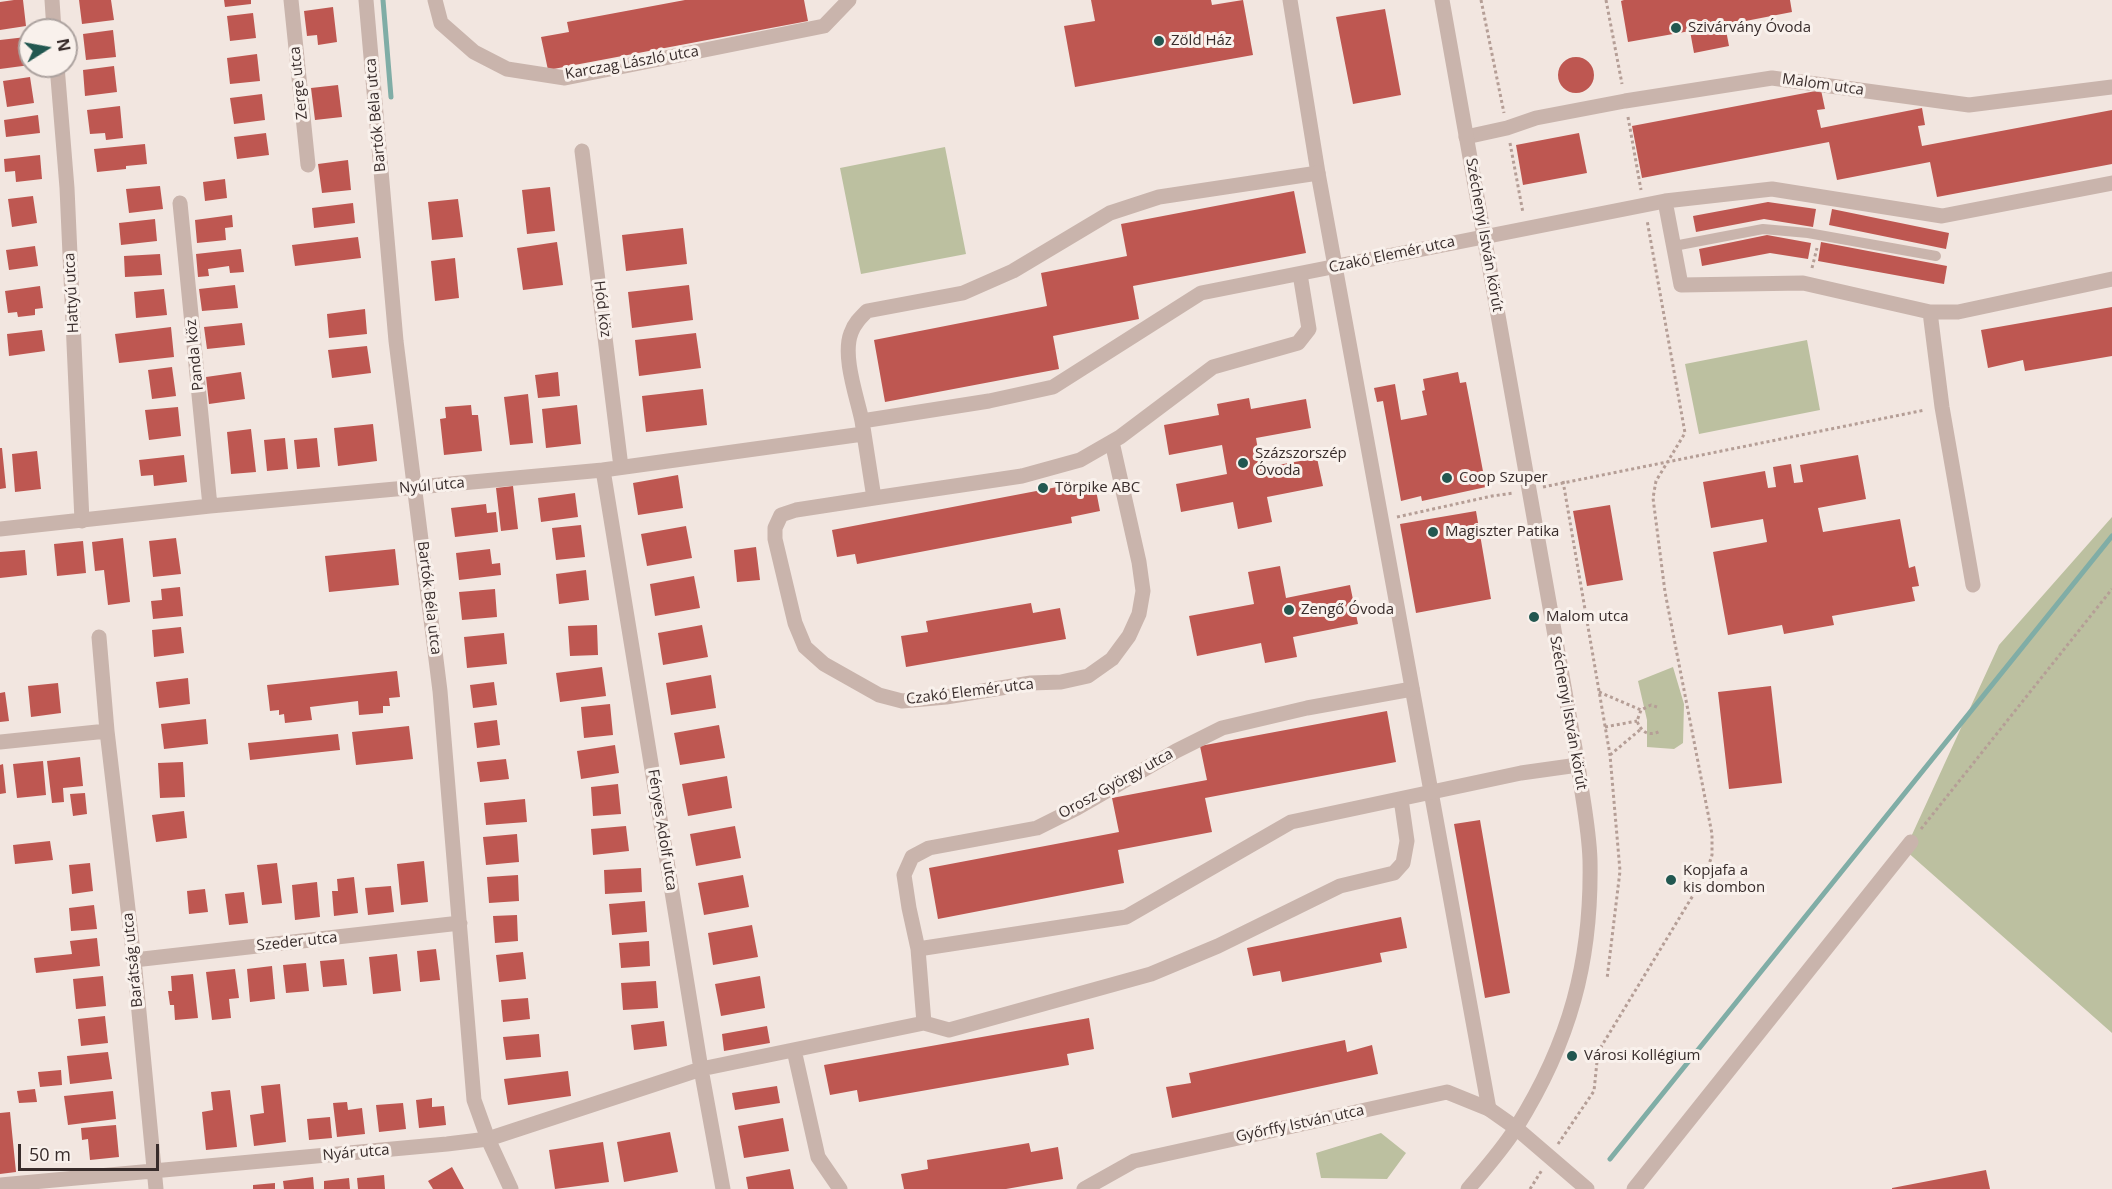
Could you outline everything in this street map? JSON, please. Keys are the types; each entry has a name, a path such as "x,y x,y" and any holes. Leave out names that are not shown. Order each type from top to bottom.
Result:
{"street":[{"path":"51,0 53,18"},
{"name":"Zerge utca","path":"291,0 308,165"},
{"name":"Bartók Béla utca","path":"366,0 396,341 440,691 474,1100 488,1139 511,1189"},
{"name":"Karczag László utca","path":"435,0 441,23 474,52 507,69 565,78 824,26 849,0"},
{"path":"1290,0 1318,173 1489,1109"},
{"name":"Széchenyi István körút","path":"1442,0 1578,765 1590,858 1589,921 1579,984 1562,1041 1535,1096 1516,1128 1468,1189"},
{"name":"Hattyú utca","path":"58,78 67,188 82,521"},
{"name":"Malom utca","path":"1466,137 1507,129 1536,118 1625,101 1772,78 1969,105 2112,87"},
{"name":"Hód köz","path":"582,151 621,467"},
{"path":"874,498 848,354 850,335 857,321 867,310 963,293 1013,271 1110,213 1160,197 1318,173"},
{"path":"1484,237 1665,201 1772,189 1942,216 2112,183"},
{"path":"1665,201 1681,285 1803,283 1930,312 1958,312 2112,279"},
{"name":"Panda köz","path":"180,203 210,506"},
{"name":"Czakó Elemér utca","path":"862,428 1053,387 1201,293 1484,237"},
{"name":"Czakó Elemér utca","path":"1112,442 1139,562 1143,591 1139,614 1129,636 1112,659 1088,676 946,697 902,701 879,695 824,664 806,647 795,623 775,539 775,528 781,515 796,510 1022,476 1080,460 1112,442 1214,367 1298,343 1309,329 1300,274"},
{"path":"1930,312 1942,407 1973,585"},
{"name":"Nyúl utca","path":"0,529 210,506 603,470 862,428"},
{"name":"Fényes Adolf utca","path":"603,470 701,1069 723,1189"},
{"name":"Barátság utca","path":"99,637 156,1189"},
{"name":"Orosz György utca","path":"924,1023 918,949 904,875 912,857 929,848 1037,828 1222,728 1307,708 1412,689"},
{"path":"0,742 107,731"},
{"path":"918,949 1126,917 1292,822 1521,773 1578,765"},
{"path":"701,1069 924,1023 949,1030 1151,974 1218,946 1340,886 1394,873 1403,863 1407,841 1401,799"},
{"path":"1634,1189 1911,842"},
{"name":"Szeder utca","path":"134,960 460,923"},
{"path":"794,1050 818,1157 840,1189"},
{"name":"Nyár utca","path":"0,1185 488,1139 701,1069"},
{"name":"Győrffy István utca","path":"1083,1189 1134,1161 1447,1092 1489,1109 1516,1128 1587,1189"}],"lane":[{"path":"1674,246 1763,229 1808,233 1936,256"}],"path":[{"path":"1550,1157 1594,1091 1598,1052 1706,874 1712,855 1712,834 1665,592 1653,498 1656,481 1685,433 1606,0"},
{"path":"1382,520 1530,490 1563,481 1942,407"},
{"path":"1563,481 1610,755 1620,872 1607,980"},
{"path":"1911,842 2112,589"},
{"path":"1599,692 1641,710"},
{"path":"1657,706 1652,705 1641,710 1637,722 1641,729 1649,734 1660,731"},
{"path":"1605,727 1637,722"},
{"path":"1610,755 1641,729"}],"green space":[{"path":"945,147 966,254 861,274 840,168"},
{"path":"1807,340 1820,410 1699,434 1685,364"},
{"path":"2112,517 2112,1033 1905,850 1999,645"},
{"path":"1673,667 1684,704 1683,743 1674,749 1647,747 1647,720 1638,681"},
{"path":"1381,1133 1406,1153 1387,1179 1321,1178 1316,1153"}],"building":[{"path":"23,0 25,18 18,18 18,27 0,30 0,2"},
{"path":"79,0 111,0 114,20 82,24"},
{"path":"224,0 251,0 251,4 225,7"},
{"path":"685,0 804,0 808,21 548,70 541,37 569,32 567,22"},
{"name":"Zöld Ház","path":"1091,0 1211,0 1212,5 1243,0 1253,55 1075,87 1064,26 1095,21"},
{"name":"Szivárvány Óvoda","path":"1790,0 1792,12 1725,25 1729,46 1694,53 1690,31 1628,42 1621,1"},
{"path":"333,7 337,42 318,45 317,35 307,36 304,11"},
{"path":"1385,9 1401,95 1353,104 1336,17"},
{"path":"253,13 256,38 230,41 227,16"},
{"path":"113,30 116,57 86,60 83,34"},
{"path":"18,38 18,67 0,69 0,40"},
{"path":"257,54 260,81 230,84 227,58"},
{"path":"1576,57 1589,62 1594,75 1589,88 1576,93 1563,88 1558,75 1563,62"},
{"path":"114,66 117,92 85,96 83,70"},
{"path":"30,78 34,103 7,107 3,81"},
{"path":"338,85 342,117 315,120 311,88"},
{"path":"1821,90 1825,109 1817,110 1821,128 1922,108 1925,125 1918,126 1922,146 2112,110 2112,164 1937,197 1930,162 1837,180 1829,142 1642,178 1632,126"},
{"path":"262,94 265,120 234,124 230,98"},
{"path":"120,106 123,138 106,140 105,133 90,134 87,110"},
{"path":"38,115 40,133 6,137 4,120"},
{"path":"266,133 269,155 237,159 234,137"},
{"path":"1579,133 1587,173 1523,185 1516,145"},
{"path":"145,144 147,164 97,172 94,149"},
{"path":"40,155 42,179 16,182 15,171 5,172 4,159"},
{"path":"348,160 351,190 322,193 318,164"},
{"path":"225,179 227,198 205,201 203,182"},
{"path":"160,186 163,209 129,213 126,189"},
{"path":"550,187 555,231 527,234 522,190"},
{"path":"1294,191 1306,253 1133,286 1139,319 1053,336 1059,369 885,402 874,340 1047,306 1041,273 1127,256 1121,224"},
{"path":"33,196 37,223 12,227 8,199"},
{"path":"458,199 463,237 432,240 428,202"},
{"path":"1768,202 1816,209 1813,227 1764,219 1696,232 1693,216"},
{"path":"353,203 355,223 314,228 312,208"},
{"path":"1832,209 1949,233 1946,249 1829,225"},
{"path":"232,215 233,227 225,228 226,240 197,243 195,220"},
{"path":"155,219 157,241 121,245 119,223"},
{"path":"683,228 687,264 626,271 622,235"},
{"path":"1767,235 1811,243 1808,259 1770,253 1702,266 1699,249"},
{"path":"358,237 361,258 295,266 292,245"},
{"path":"557,242 563,285 523,290 517,248"},
{"path":"1821,242 1947,266 1944,284 1818,261"},
{"path":"35,246 38,266 9,270 6,250"},
{"path":"241,249 244,272 230,273 229,266 208,269 209,276 198,277 196,254"},
{"path":"160,254 162,275 125,277 124,256"},
{"path":"455,258 459,298 435,301 431,261"},
{"path":"235,285 238,308 202,311 199,289"},
{"path":"689,285 693,320 632,328 628,292"},
{"path":"40,286 43,308 35,309 35,315 18,317 17,312 8,313 5,291"},
{"path":"164,289 167,315 136,318 134,292"},
{"path":"2112,307 2112,356 2025,371 2023,360 1988,368 1981,330"},
{"path":"365,309 367,334 329,338 327,314"},
{"path":"242,323 245,345 207,349 204,327"},
{"path":"171,327 174,357 119,363 115,334"},
{"path":"42,330 45,351 9,356 7,334"},
{"path":"696,333 701,368 639,376 635,340"},
{"path":"367,346 371,373 332,378 328,350"},
{"path":"172,367 176,396 152,399 148,370"},
{"path":"241,372 245,399 209,404 206,377"},
{"path":"558,372 560,396 538,398 535,375"},
{"path":"1458,372 1460,383 1466,382 1486,487 1422,501 1421,496 1401,501 1383,401 1377,402 1374,388 1395,384 1401,420 1427,415 1422,391 1425,390 1423,379"},
{"path":"703,389 707,425 646,432 642,396"},
{"path":"528,394 533,443 510,445 504,397"},
{"name":"Százszorszép Óvoda","path":"1249,398 1251,409 1306,399 1311,428 1256,438 1261,468 1317,458 1323,486 1267,497 1272,522 1238,529 1233,502 1181,512 1176,484 1227,474 1222,445 1169,455 1164,425 1219,415 1217,404"},
{"path":"471,405 472,415 478,415 482,451 444,455 440,419 446,418 445,407"},
{"path":"577,405 581,444 546,448 542,409"},
{"path":"178,407 181,436 149,440 145,410"},
{"path":"373,424 377,461 338,466 334,428"},
{"path":"251,429 256,472 231,474 227,432"},
{"path":"285,438 288,469 267,471 264,440"},
{"path":"317,438 320,467 297,469 294,440"},
{"path":"0,448 2,448 6,488 0,489"},
{"path":"37,451 41,489 15,492 12,454"},
{"path":"184,455 187,482 154,486 153,475 141,476 139,460"},
{"path":"1858,455 1866,499 1818,508 1823,532 1900,519 1909,568 1915,566 1919,586 1912,587 1915,601 1832,616 1834,625 1784,634 1782,625 1728,635 1713,552 1767,542 1763,519 1711,528 1703,482 1765,471 1768,488 1776,487 1773,467 1791,464 1794,483 1803,482 1800,465"},
{"path":"678,475 683,508 638,515 633,483"},
{"path":"1094,480 1100,511 1071,517 1072,523 857,564 855,554 837,557 832,530"},
{"path":"513,486 518,529 501,531 496,488"},
{"path":"575,493 578,517 541,522 538,498"},
{"path":"486,504 487,513 496,512 498,532 455,537 451,508"},
{"path":"1610,505 1623,580 1587,586 1573,511"},
{"path":"1476,511 1491,599 1416,613 1400,524"},
{"path":"581,525 585,557 556,560 552,528"},
{"path":"686,526 692,558 647,566 641,534"},
{"path":"123,538 130,602 108,605 104,570 95,571 92,542"},
{"path":"176,538 181,574 153,577 149,541"},
{"path":"83,541 86,573 57,576 54,544"},
{"path":"756,547 760,580 737,582 734,550"},
{"path":"395,549 399,585 329,592 325,556"},
{"path":"490,549 492,564 500,563 501,575 459,580 456,553"},
{"path":"25,550 27,575 0,578 0,552"},
{"name":"Zengő Óvoda","path":"1280,566 1286,598 1350,585 1358,624 1293,637 1297,657 1265,663 1261,643 1197,656 1189,616 1254,604 1248,572"},
{"path":"586,570 589,600 559,604 556,574"},
{"path":"694,576 700,608 655,616 650,584"},
{"path":"180,587 183,616 153,619 151,601 162,600 161,589"},
{"path":"495,589 497,617 462,620 459,592"},
{"path":"1031,603 1033,613 1060,608 1066,639 906,667 901,636 928,632 926,621"},
{"path":"597,625 598,655 570,656 568,626"},
{"path":"702,625 708,657 663,665 658,633"},
{"path":"181,627 184,653 154,657 152,630"},
{"path":"504,633 507,664 467,668 464,637"},
{"path":"602,667 606,696 560,702 556,673"},
{"path":"397,671 400,697 389,698 390,706 383,706 383,713 359,715 358,701 310,707 312,720 285,723 284,714 279,715 279,710 270,711 267,685"},
{"path":"711,675 716,708 671,715 666,683"},
{"path":"188,678 190,704 159,708 156,682"},
{"path":"494,682 497,705 473,708 470,685"},
{"path":"58,683 61,713 31,717 28,686"},
{"path":"1771,686 1782,783 1729,789 1718,692"},
{"path":"5,692 9,721 0,722 0,693"},
{"path":"610,704 613,735 584,738 581,707"},
{"path":"1387,711 1396,762 1205,798 1212,832 1118,850 1124,883 938,919 929,868 1119,832 1112,798 1207,780 1200,746"},
{"path":"206,719 208,744 164,749 161,724"},
{"path":"497,720 500,745 477,748 474,723"},
{"path":"719,725 725,758 680,765 674,733"},
{"path":"409,726 413,759 356,765 352,732"},
{"path":"338,734 340,750 250,760 248,743"},
{"path":"615,745 619,773 581,779 577,751"},
{"path":"80,757 83,786 63,788 64,802 52,803 47,761"},
{"path":"506,759 509,779 480,782 477,762"},
{"path":"43,761 46,795 17,798 13,764"},
{"path":"183,762 185,797 160,798 158,763"},
{"path":"3,764 6,793 0,794 0,765"},
{"path":"727,776 732,808 688,816 682,784"},
{"path":"618,784 621,814 593,816 591,787"},
{"path":"85,793 87,814 73,816 70,794"},
{"path":"525,799 527,822 486,825 484,803"},
{"path":"184,811 187,838 156,842 152,815"},
{"path":"1480,820 1510,993 1485,998 1454,824"},
{"path":"626,826 629,851 593,855 591,829"},
{"path":"735,826 741,858 696,866 690,834"},
{"path":"517,834 519,862 486,865 483,837"},
{"path":"50,841 53,860 15,864 13,845"},
{"path":"424,861 428,902 401,905 397,864"},
{"path":"90,863 93,891 72,894 69,865"},
{"path":"277,863 282,903 262,905 257,865"},
{"path":"641,868 642,892 605,894 604,870"},
{"path":"518,875 519,901 489,903 487,877"},
{"path":"743,875 749,907 704,915 698,883"},
{"path":"354,877 358,913 334,916 332,891 338,891 337,879"},
{"path":"317,882 320,917 295,920 292,885"},
{"path":"391,886 394,912 368,915 365,888"},
{"path":"205,889 208,912 189,914 187,891"},
{"path":"244,892 248,923 229,925 225,894"},
{"path":"645,901 647,932 612,935 609,904"},
{"path":"94,905 97,929 71,931 69,908"},
{"path":"517,915 518,941 495,943 493,916"},
{"path":"1401,917 1407,948 1380,953 1382,962 1282,982 1280,971 1253,976 1247,948"},
{"path":"752,925 758,957 713,965 708,933"},
{"path":"97,938 100,966 36,973 34,958 72,954 70,941"},
{"path":"649,941 650,966 621,968 619,943"},
{"path":"436,949 440,980 420,982 417,951"},
{"path":"523,952 526,979 499,982 496,955"},
{"path":"397,954 401,991 373,994 369,957"},
{"path":"344,959 347,985 323,987 320,961"},
{"path":"306,963 309,991 286,993 283,965"},
{"path":"272,966 275,999 250,1002 247,969"},
{"path":"235,969 239,998 229,999 231,1018 212,1020 206,972"},
{"path":"193,974 198,1018 175,1020 174,1005 170,1005 168,991 172,991 171,976"},
{"path":"103,976 106,1006 76,1009 73,979"},
{"path":"760,976 765,1008 721,1016 715,984"},
{"path":"656,981 658,1008 623,1010 621,983"},
{"path":"528,998 530,1019 503,1022 501,1000"},
{"path":"105,1016 108,1043 81,1046 78,1019"},
{"path":"1089,1018 1094,1049 1067,1054 1069,1065 859,1102 857,1090 830,1095 824,1065"},
{"path":"664,1021 667,1046 634,1050 631,1025"},
{"path":"767,1026 770,1043 724,1051 722,1034"},
{"path":"539,1034 541,1057 506,1060 503,1037"},
{"path":"1345,1040 1347,1052 1372,1045 1378,1074 1172,1118 1166,1087 1191,1083 1189,1073"},
{"path":"108,1052 112,1079 70,1084 67,1056"},
{"path":"61,1070 62,1085 40,1087 38,1072"},
{"path":"568,1071 571,1096 508,1105 504,1079"},
{"path":"280,1084 286,1142 254,1146 250,1115 264,1113 261,1086"},
{"path":"777,1086 780,1103 735,1110 732,1093"},
{"path":"35,1089 37,1102 19,1103 17,1091"},
{"path":"230,1090 237,1147 206,1150 202,1112 213,1110 211,1092"},
{"path":"113,1091 116,1119 68,1125 64,1096"},
{"path":"432,1098 432,1107 444,1106 446,1125 419,1128 416,1100"},
{"path":"347,1102 348,1110 362,1108 365,1134 337,1137 333,1103"},
{"path":"403,1103 406,1129 379,1132 376,1105"},
{"path":"10,1112 16,1172 0,1174 0,1113"},
{"path":"330,1117 332,1138 309,1140 307,1119"},
{"path":"783,1118 789,1151 744,1158 738,1126"},
{"path":"116,1125 119,1157 90,1160 88,1139 82,1140 81,1128"},
{"path":"670,1132 678,1172 624,1182 617,1142"},
{"path":"603,1142 609,1182 555,1189 549,1150"},
{"path":"1029,1143 1031,1152 1058,1147 1063,1179 1006,1189 904,1189 901,1174 928,1169 927,1160"},
{"path":"452,1167 464,1189 433,1189 428,1181"},
{"path":"790,1169 794,1189 748,1189 746,1177"},
{"path":"1986,1170 1990,1189 1892,1189 1892,1188"},
{"path":"384,1175 385,1189 358,1189 357,1178"},
{"path":"313,1177 314,1189 284,1189 283,1181"},
{"path":"349,1178 350,1189 324,1189 324,1181"},
{"path":"275,1183 275,1189 253,1189 253,1185"}],"waterway":[{"path":"383,0 391,97"},
{"path":"1610,1159 2112,536"}],"place":[{"name":"Szivárvány Óvoda","path":"1676,28"},
{"name":"Zöld Ház","path":"1159,41"},
{"name":"Százszorszép Óvoda","path":"1243,463"},
{"name":"Coop Szuper","path":"1447,478"},
{"name":"Törpike ABC","path":"1043,488"},
{"name":"Magiszter Patika","path":"1433,532"},
{"name":"Zengő Óvoda","path":"1289,610"},
{"name":"Malom utca","path":"1534,617"},
{"name":"Kopjafa a kis dombon","path":"1671,880"},
{"name":"Városi Kollégium","path":"1572,1056"}]}
